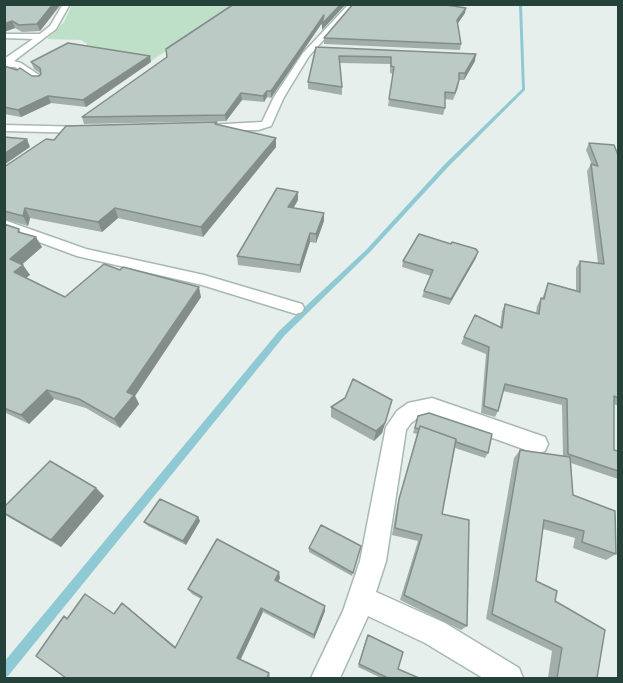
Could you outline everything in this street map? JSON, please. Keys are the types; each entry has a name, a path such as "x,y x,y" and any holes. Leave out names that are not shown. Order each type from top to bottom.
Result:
{"street":[{"path":"6,63 53,27 68,4"},
{"path":"200,128 264,126 267,124 279,97 313,48 353,4"},
{"path":"4,36 42,37"},
{"path":"313,48 324,50"},
{"path":"6,63 18,65 39,79"},
{"path":"46,143 81,117"},
{"path":"4,128 101,130"},
{"path":"4,224 82,253 204,280 296,308"},
{"path":"325,678 361,599 373,561 396,427 404,417 416,409 432,407 537,444"},
{"path":"361,599 435,633 509,678"}],"green space":[{"path":"72,5 236,5 145,65 87,50 87,44 81,40 47,39 64,22"}],"building":[{"path":"4,4 53,4 37,24 19,25 12,21 4,24"},
{"path":"234,4 341,4 322,24 324,15 271,91 267,91 263,96 241,93 225,115 82,117 167,57 166,49"},
{"path":"353,4 440,4 466,8 457,20 461,44 324,38"},
{"path":"68,43 150,56 83,100 48,96 18,110 4,107 4,66 17,70 20,68 32,76 39,76 40,68 31,62"},
{"path":"316,47 476,54 465,73 459,73 455,93 445,92 445,108 389,99 394,67 391,66 391,57 339,56 342,87 308,82"},
{"path":"217,122 215,124 276,138 201,227 115,208 98,222 25,208 23,216 4,211 4,167 46,139 54,140 66,126"},
{"path":"4,137 27,139 4,154"},
{"path":"589,143 614,145 618,155 618,398 614,396 614,450 618,451 618,471 568,454 567,399 505,384 498,411 484,406 489,347 464,337 475,315 502,328 505,304 539,314 541,298 544,299 548,283 580,292 580,261 604,264 591,164 598,166"},
{"path":"277,188 298,192 288,207 324,213 316,234 310,233 300,265 237,256"},
{"path":"4,224 19,229 18,232 36,237 10,259 23,265 14,272 65,297 104,264 120,270 123,267 199,287 127,392 134,395 114,419 79,399 47,390 21,415 4,408"},
{"path":"419,234 476,249 478,252 451,299 424,291 433,270 403,261"},
{"path":"353,379 392,400 385,423 376,431 331,407 345,398"},
{"path":"429,413 492,434 488,453 420,426 419,429 415,428 418,416"},
{"path":"420,426 456,439 442,514 469,520 467,626 404,595 422,535 395,528 399,499"},
{"path":"520,450 570,457 573,495 615,511 616,554 582,542 584,531 544,520 536,581 557,591 555,601 605,630 597,678 557,678 562,648 492,614"},
{"path":"50,461 96,488 51,540 4,513 4,507"},
{"path":"160,499 198,517 183,541 144,522"},
{"path":"321,525 361,546 353,573 309,548"},
{"path":"217,539 279,572 275,580 325,606 314,635 261,608 237,658 269,673 267,678 66,678 36,656 64,616 67,619 85,594 114,614 122,603 175,648 202,597 188,589"},
{"path":"368,635 403,652 398,669 419,678 388,678 359,664"}],"waterway":[{"path":"4,672 282,333 368,251 446,166 524,89 520,4"}]}
